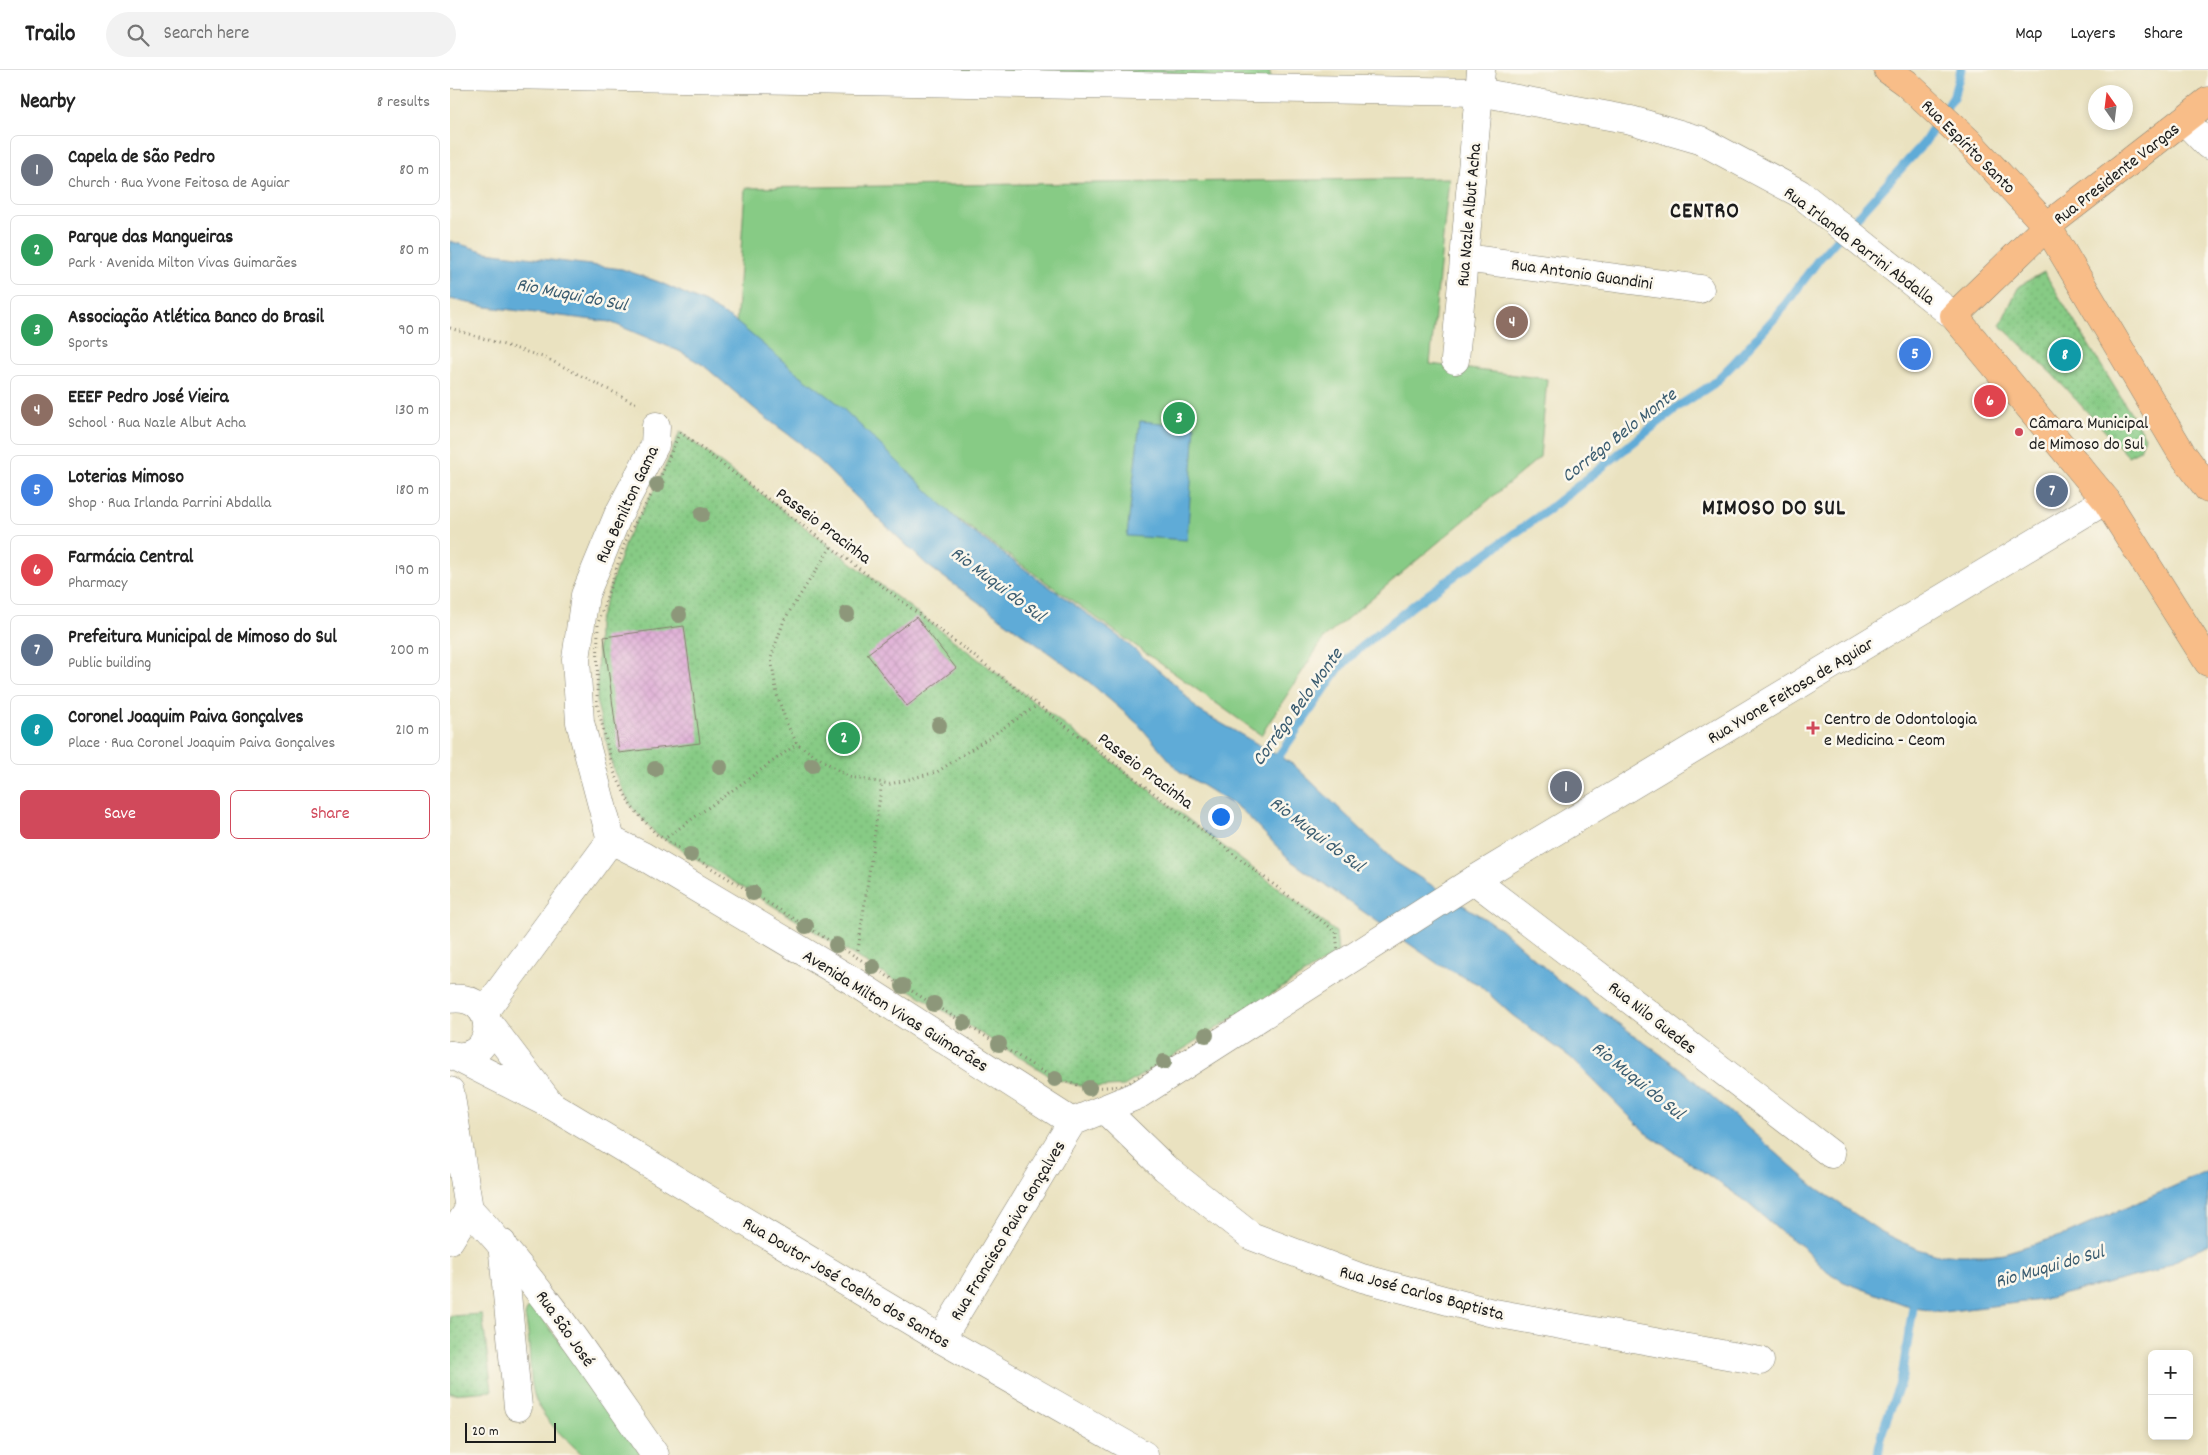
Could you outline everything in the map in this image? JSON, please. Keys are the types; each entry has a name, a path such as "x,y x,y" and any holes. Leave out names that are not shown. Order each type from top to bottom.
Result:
{"main road":[{"name":"Rua Espírito Santo","path":"1897,77 1969,142 2047,226 2181,452 2208,489"},
{"name":"Rua Presidente Vargas","path":"1954,316 2047,226 2208,101"},
{"path":"1954,316 2106,500 2208,662"}],"street":[{"name":"Rua Irlanda Parrini Abdalla","path":"450,74 1480,81 1700,140 1799,193 1954,316"},
{"name":"Rua Nazle Albut Acha","path":"1455,360 1480,81"},
{"path":"2184,120 2208,144"},
{"name":"Rua Antonio Guandini","path":"1464,258 1700,289"},
{"name":"Rua Benilton Gama","path":"610,840 580,722 576,659 585,596 618,515 655,445 656,426"},
{"name":"Rua Yvone Feitosa de Aguiar","path":"1104,1109 1138,1095 1474,880 2106,500"},
{"path":"451,1055 462,1056 471,1054 479,1048 486,1036 486,1017 610,840"},
{"name":"Avenida Milton Vivas Guimarães","path":"610,840 855,969 1072,1122"},
{"name":"Rua Nilo Guedes","path":"1474,880 1831,1154"},
{"path":"450,999 460,998 469,1000 486,1017"},
{"name":"Rua Doutor José Coelho dos Santos","path":"486,1017 551,1105"},
{"name":"Rua Doutor José Coelho dos Santos","path":"451,1055 551,1105 941,1339 1144,1455"},
{"path":"450,1091 469,1209 450,1240"},
{"path":"1072,1122 1104,1109"},
{"name":"Rua José Carlos Baptista","path":"1104,1109 1165,1168 1251,1236 1362,1278 1489,1312 1760,1361"},
{"name":"Rua Francisco Paiva Gonçalves","path":"941,1339 1072,1122"},
{"name":"Rua São José","path":"469,1209 502,1243 548,1300 654,1455"},
{"path":"502,1243 518,1407"}],"path":[{"name":"Rua Benilton Gama","path":"450,328 546,358 651,412 656,426"},
{"name":"Passeio Pracinha","path":"680,432 830,547 1336,932 1338,953 1124,1086 1089,1088 1055,1079 855,969 656,834 630,806 614,772 597,704 598,623 626,537 657,485 680,432"},
{"path":"830,547 784,620 771,658 777,694 786,724 797,744 849,777 890,784 938,772 1038,705"},
{"path":"643,856 797,744"},
{"path":"855,969 882,782"}],"green space":[{"path":"869,70 1269,70 1272,83"},
{"path":"1449,178 1430,364 1547,379 1540,457 1324,638 1261,735 734,360 745,188"},
{"path":"2044,272 2145,437 2140,450 2128,456 2053,375 2000,325 2019,286"},
{"path":"680,432 1336,932 1338,953 1124,1086 1089,1088 1055,1079 656,834 631,806 614,772 597,704 598,623 627,537 657,485"},
{"path":"532,1304 642,1455 583,1455 546,1418 536,1400 531,1381 525,1316"},
{"path":"482,1314 492,1391 450,1394 450,1316"}],"water":[{"name":"Rio Muqui do Sul","path":"450,241 486,252 622,269 659,282 705,303 735,321 796,372 835,401 962,524 1122,639 1177,686 1198,710 1294,765 1395,862 1501,929 1556,978 1682,1070 1815,1187 1880,1231 1917,1249 1938,1255 1989,1255 2004,1253 2067,1234 2208,1171 2208,1244 2157,1271 2041,1300 1943,1312 1914,1308 1844,1282 1827,1272 1802,1246 1781,1232 1743,1199 1645,1132 1570,1057 1512,1015 1478,984 1438,964 1291,861 1242,810 1179,771 1138,724 1089,682 927,565 800,443 762,415 703,365 679,351 610,322 487,307 450,299"},
{"path":"1140,421 1195,426 1187,540 1127,536"}],"building":[{"path":"916,617 956,668 907,706 867,654"},
{"path":"684,626 700,743 619,753 604,637"}],"waterway":[{"name":"Corrégo Belo Monte","path":"1272,766 1339,668 1356,651 1415,604 1549,509 1679,406 1713,384 1733,364 1779,313 1819,259 1924,143 1953,98 1961,70"},
{"path":"1878,1455 1882,1432 1902,1377 1915,1295"}],"place":[{"name":"EEEF Pedro José Vieira","path":"1512,322"},
{"name":"Loterias Mimoso","path":"1915,354"},
{"name":"Coronel Joaquim Paiva Gonçalves","path":"2065,355"},
{"name":"Farmácia Central","path":"1990,401"},
{"name":"Associação Atlética Banco do Brasil","path":"1179,418"},
{"name":"Câmara Municipal de Mimoso do Sul","path":"2019,432"},
{"name":"Prefeitura Municipal de Mimoso do Sul","path":"2052,491"},
{"name":"Centro de Odontologia e Medicina - Ceom","path":"1813,728"},
{"name":"Parque das Mangueiras","path":"844,738"},
{"name":"Capela de São Pedro","path":"1566,787"}],"district":[{"name":"CENTRO","path":"1705,209"},
{"name":"MIMOSO DO SUL","path":"1774,506"}]}
